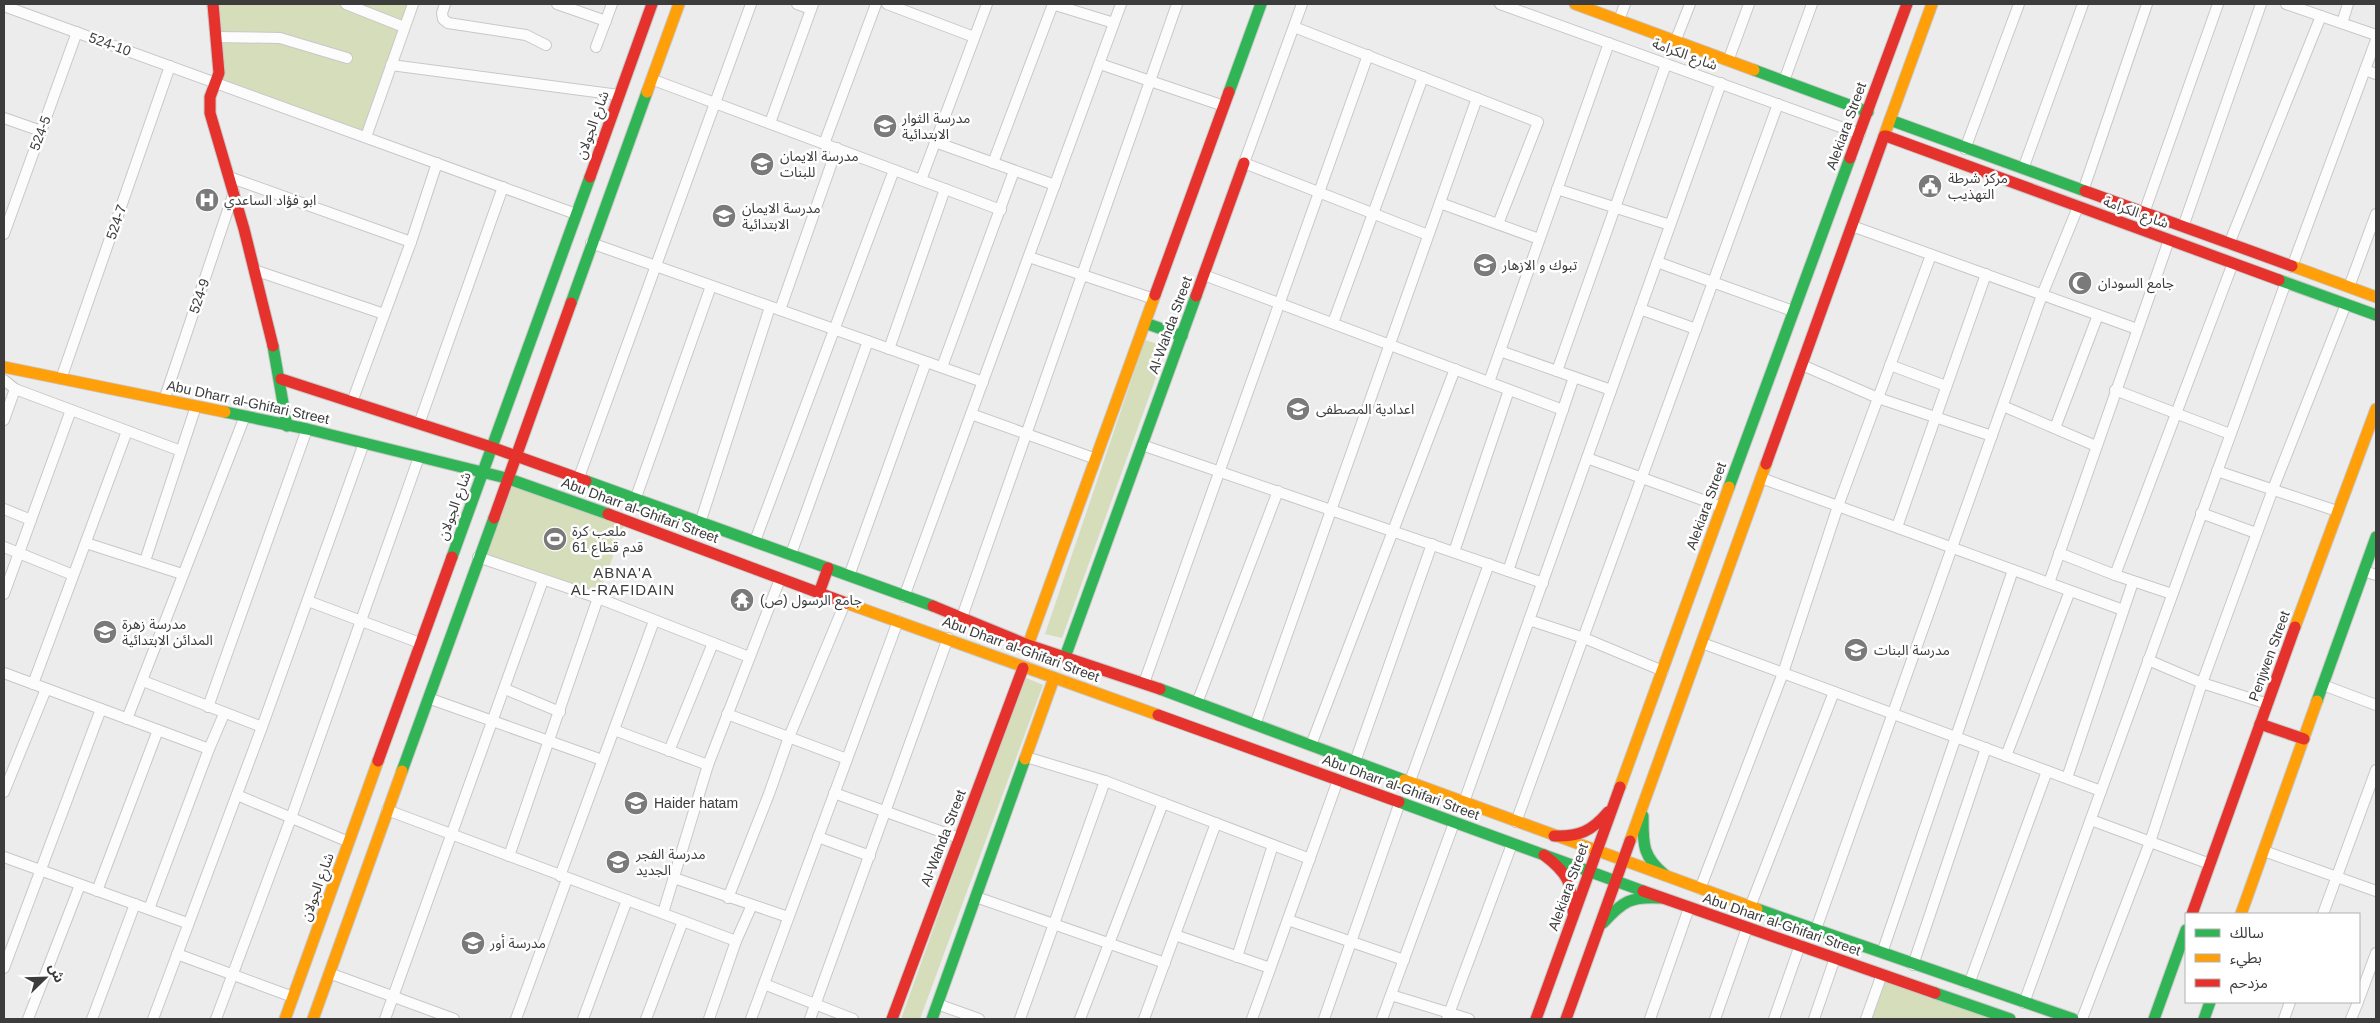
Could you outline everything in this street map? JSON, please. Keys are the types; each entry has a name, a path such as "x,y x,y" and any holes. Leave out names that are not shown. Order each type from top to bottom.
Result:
{"street":[{"path":"213,4 220,73 209,105 234,192 281,379 287,426"},
{"path":"346,4 404,27"},
{"path":"366,137 413,4"},
{"path":"445,4 442,13 443,19 448,23 526,35 546,45"},
{"path":"557,4 606,21"},
{"path":"596,47 612,4"},
{"name":"شارع الجولان","path":"285,1019 652,4"},
{"path":"313,1019 678,4"},
{"path":"578,480 751,4"},
{"path":"770,123 812,6 797,4"},
{"path":"824,144 876,4"},
{"path":"887,4 974,37"},
{"path":"921,180 987,4"},
{"path":"993,163 1053,4 1114,24"},
{"path":"904,597 1121,4"},
{"path":"962,617 1177,4"},
{"name":"Al-Wahda Street","path":"1028,645 1261,4"},
{"name":"Al-Wahda Street","path":"1065,657 1302,4"},
{"name":"شارع الكرامة","path":"1500,4 1860,134"},
{"path":"1619,20 1625,4"},
{"path":"1675,42 1690,4"},
{"path":"1728,61 1749,4"},
{"path":"1784,81 1812,4"},
{"name":"Alekiara Street","path":"1566,1019 1702,643 1729,529 1722,507 1907,4"},
{"name":"Alekiara Street","path":"1536,1019 1662,671 1729,529 1761,478 1886,136 1932,4"},
{"path":"1966,149 2019,4"},
{"path":"2023,169 2083,4"},
{"path":"2082,191 2147,4"},
{"path":"2144,213 2218,4"},
{"path":"2183,227 2261,4"},
{"path":"2287,4 2376,35"},
{"path":"2342,23 2348,4"},
{"name":"شارع الكرامة","path":"1580,5 1675,42 1868,112"},
{"name":"524-10","path":"4,6 576,214"},
{"path":"2229,244 2321,16"},
{"path":"1294,26 1538,122 1498,224"},
{"name":"524-5","path":"4,234 6,222 77,32"},
{"path":"216,37 280,38 347,58"},
{"path":"2292,267 2376,40"},
{"path":"1489,382 1609,43"},
{"path":"1144,682 1368,55"},
{"path":"1100,64 1224,106"},
{"path":"1557,370 1666,64"},
{"path":"391,65 619,95"},
{"name":"524-7","path":"61,379 170,66"},
{"path":"2365,70 2376,74"},
{"path":"1332,323 1423,77"},
{"path":"651,79 1001,210"},
{"path":"1464,802 1721,83"},
{"path":"1255,725 1477,98"},
{"path":"1516,822 1778,104"},
{"path":"4,118 41,131"},
{"name":"شارع الكرامة","path":"1890,120 2376,297"},
{"name":"شارع الكرامة","path":"1886,136 2376,315"},
{"path":"935,142 1055,185"},
{"path":"780,310 837,148"},
{"path":"352,402 411,242 437,163"},
{"path":"1244,163 1428,235"},
{"path":"756,541 833,329 894,170"},
{"path":"942,367 1014,171"},
{"path":"229,177 411,242"},
{"path":"419,424 503,187"},
{"path":"889,349 945,189"},
{"path":"1557,189 1670,225"},
{"name":"524-9","path":"164,400 234,192"},
{"path":"1440,202 1539,239"},
{"path":"1816,929 2042,295 2078,207"},
{"path":"2349,287 2376,214"},
{"path":"2155,235 2160,219"},
{"path":"1852,226 2137,329"},
{"path":"2049,583 2169,240"},
{"path":"591,244 983,382"},
{"path":"1700,888 1783,673 1838,506 1931,255"},
{"path":"1029,257 1154,300"},
{"path":"1657,262 1793,312"},
{"path":"2115,575 2233,263"},
{"path":"254,270 384,314"},
{"path":"1204,274 1563,410"},
{"path":"1897,527 1986,274"},
{"path":"2024,1003 2286,282"},
{"path":"635,500 711,286"},
{"path":"2082,1019 2150,842 2202,683 2256,533 2346,304"},
{"path":"700,523 770,306"},
{"path":"1640,309 1696,329"},
{"path":"2055,428 2098,315"},
{"path":"1145,323 1182,336"},
{"path":"791,554 868,341"},
{"path":"1500,350 1611,390"},
{"path":"849,576 926,362"},
{"path":"1802,365 1878,398 1992,436"},
{"path":"1890,365 1946,386"},
{"name":"Abu Dharr al-Ghifari Street","path":"4,367 307,429 506,478 626,520 819,594 948,638 1023,668 1400,802 1661,898 2010,1019"},
{"path":"1311,745 1455,369"},
{"path":"1508,571 1574,377"},
{"name":"Abu Dharr al-Ghifari Street","path":"281,379 491,447 578,480 756,541 962,617 1028,645 1144,682 1554,836 1918,967 2073,1019"},
{"path":"4,380 15,389 181,451"},
{"path":"4,420 15,389"},
{"path":"1454,552 1509,390"},
{"path":"2116,390 2230,434"},
{"path":"146,561 196,406"},
{"path":"2003,406 2096,446"},
{"name":"Penjwen Street","path":"2192,913 2337,511 2376,409"},
{"path":"4,594 71,410"},
{"path":"970,414 1096,459"},
{"path":"127,719 245,416"},
{"path":"208,707 307,429"},
{"path":"33,684 127,430"},
{"path":"153,1019 187,923 262,727 364,443"},
{"path":"1142,444 1542,583"},
{"path":"216,1019 291,818 419,457"},
{"path":"1587,458 1722,507"},
{"path":"2217,471 2337,511"},
{"path":"1761,478 2123,610"},
{"path":"1197,703 1278,491"},
{"path":"4,509 31,520"},
{"path":"2202,513 2256,533"},
{"path":"2242,913 2376,537"},
{"path":"86,543 182,574"},
{"path":"1355,762 1432,544"},
{"path":"4,547 74,575"},
{"path":"2059,553 2133,582 2172,594"},
{"path":"478,557 598,598 749,657"},
{"path":"1410,781 1488,564"},
{"path":"819,594 828,568"},
{"path":"1882,953 2012,570"},
{"path":"2364,570 2376,575"},
{"path":"663,913 708,765 780,579"},
{"path":"385,1019 453,835 543,580"},
{"path":"2067,778 2133,582"},
{"path":"2006,756 2070,591"},
{"path":"509,856 598,598"},
{"path":"308,601 420,643"},
{"path":"728,898 770,794 789,737 845,603"},
{"path":"1529,620 1584,638 1662,671"},
{"path":"516,1019 602,760 654,621"},
{"path":"751,1019 898,621"},
{"path":"810,1019 948,638"},
{"path":"1702,643 2101,791"},
{"path":"669,751 713,644"},
{"path":"2148,660 2202,683 2268,704"},
{"name":"Al-Wahda Street","path":"892,1019 1023,668"},
{"path":"4,673 208,749"},
{"path":"932,1019 1054,678"},
{"path":"143,681 224,714 262,727"},
{"path":"2323,685 2376,705"},
{"path":"4,792 46,689"},
{"path":"505,689 560,712"},
{"path":"1750,907 1834,692"},
{"path":"428,698 549,743 602,760"},
{"path":"4,968 101,709"},
{"path":"149,910 208,749 224,714"},
{"path":"728,714 847,759"},
{"path":"2260,724 2304,739"},
{"path":"97,891 158,730"},
{"path":"614,730 708,765"},
{"path":"1916,986 1918,967 1986,748"},
{"path":"1026,757 1105,781 1310,859"},
{"path":"2323,913 2376,770"},
{"path":"1969,984 2047,771"},
{"path":"1375,793 1383,772"},
{"path":"1252,1019 1338,780"},
{"path":"1020,1019 1105,781"},
{"path":"834,793 960,838"},
{"path":"237,795 349,842"},
{"path":"1324,1019 1400,802"},
{"path":"1080,1019 1162,803"},
{"path":"1554,836 1574,838 1584,834 1602,819 1615,803"},
{"path":"1643,806 1645,854 1650,863 1665,876"},
{"path":"387,810 736,941"},
{"path":"2090,820 2210,864"},
{"path":"1382,1019 1454,822"},
{"path":"1144,1019 1216,823"},
{"path":"818,836 870,856"},
{"path":"1448,1016 1512,844"},
{"path":"1237,957 1273,845"},
{"path":"2264,852 2376,891"},
{"path":"1544,855 1562,868 1569,877 1573,919"},
{"path":"4,857 187,923"},
{"path":"674,878 788,917"},
{"path":"28,1019 80,885"},
{"path":"976,897 1165,963"},
{"path":"1599,928 1624,900 1633,897 1661,898"},
{"path":"583,1019 627,900"},
{"path":"92,1019 135,904"},
{"path":"709,1019 736,941 752,905"},
{"path":"1650,1019 1689,908"},
{"path":"1288,920 1404,960"},
{"path":"646,1019 683,921"},
{"path":"1715,1019 1747,928"},
{"path":"2154,1019 2185,933"},
{"path":"1175,935 1270,968"},
{"path":"1774,1019 1800,945"},
{"path":"2360,995 2376,953"},
{"path":"177,954 293,997"},
{"path":"1814,1019 1835,958"},
{"path":"330,972 448,1018"},
{"path":"1866,1019 1882,974"},
{"path":"764,984 853,1019"},
{"path":"1391,995 1448,1016 1469,1019"},
{"path":"2204,1019 2210,1003"},
{"path":"2284,1019 2290,1003"},
{"path":"2351,1019 2357,1003"},
{"path":"937,1004 979,1019"}],"green space":[{"path":"206,4 416,4 366,137 217,83"},
{"path":"1145,340 1167,347 1062,638 1045,634"},
{"name":"ملعب كرة قدم قطاع 61","path":"512,480 626,520 598,598 485,557"},
{"path":"1024,677 1043,685 920,1019 901,1019"},
{"path":"1880,977 1994,1019 1865,1019"}],"traffic: fast":[{"path":"1229,92 1261,4"},
{"path":"1754,70 1868,112"},
{"path":"571,303 647,92"},
{"path":"1890,120 2085,191"},
{"path":"1729,487 1850,158"},
{"path":"452,557 590,177"},
{"path":"2279,280 2376,315"},
{"path":"1065,657 1196,296"},
{"path":"1145,323 1182,336"},
{"path":"273,346 287,426"},
{"path":"225,412 307,429 506,478 608,514"},
{"path":"586,481 933,606"},
{"path":"402,771 494,518"},
{"path":"2317,701 2376,537"},
{"path":"1160,689 1404,780"},
{"path":"932,1019 1025,759"},
{"path":"1399,802 1643,891"},
{"path":"1643,816 1645,849 1652,862 1665,875"},
{"path":"1603,923 1628,901 1642,898 1661,898"},
{"path":"1757,909 2073,1019"},
{"path":"2154,1019 2185,933"},
{"path":"1935,993 2010,1019"},
{"path":"2204,1019 2210,1003"}],"traffic: slow":[{"path":"647,92 679,4"},
{"path":"1575,4 1754,70"},
{"path":"1884,136 1932,4"},
{"path":"2292,266 2376,297"},
{"path":"1028,645 1155,295"},
{"path":"4,367 225,412"},
{"path":"2295,627 2376,409"},
{"path":"1630,841 1766,464"},
{"path":"1620,787 1729,487"},
{"path":"846,603 1158,715"},
{"path":"1025,759 1054,678"},
{"path":"2241,913 2317,701"},
{"path":"285,1019 378,761"},
{"path":"313,1019 402,771"},
{"path":"1404,780 1757,909"}],"traffic: jam":[{"path":"213,4 219,73 210,97 210,113 244,229 273,346"},
{"path":"590,177 652,4"},
{"path":"1850,158 1907,4"},
{"path":"1155,295 1229,92"},
{"path":"1766,464 1884,136"},
{"path":"1886,136 2279,280"},
{"path":"1196,296 1244,163"},
{"path":"2085,191 2292,266"},
{"path":"494,518 571,303"},
{"path":"281,379 491,447 586,481"},
{"path":"608,514 846,603"},
{"path":"378,761 452,557"},
{"path":"819,593 828,568"},
{"path":"933,606 1028,645 1160,689"},
{"path":"2192,913 2295,627"},
{"path":"892,1019 1023,668"},
{"path":"1158,715 1399,802"},
{"path":"2260,724 2304,739"},
{"path":"1536,1019 1620,787"},
{"path":"1554,836 1584,832 1596,824 1608,812"},
{"path":"1566,1019 1630,841"},
{"path":"1544,855 1559,867 1567,879 1570,886 1573,912"},
{"path":"1643,891 1935,993"}],"place":[{"name":"مدرسة الثوار الابتدائية","path":"885,126"},
{"name":"مدرسة الايمان للبنات","path":"762,164"},
{"name":"مركز شرطة التهذيب","path":"1930,186"},
{"name":"ابو فؤاد الساعدي","path":"207,200"},
{"name":"مدرسة الايمان الابتدائية","path":"724,216"},
{"name":"تبوك و الازهار","path":"1485,265"},
{"name":"جامع السودان","path":"2080,283"},
{"name":"اعدادية المصطفى","path":"1298,409"},
{"name":"ملعب كرة قدم قطاع 61","path":"555,539"},
{"name":"جامع الرسول (ص)","path":"742,600"},
{"name":"مدرسة زهرة المدائن الابتدائية","path":"105,632"},
{"name":"مدرسة البنات","path":"1856,650"},
{"name":"Haider hatam","path":"636,803"},
{"name":"مدرسة الفجر الجديد","path":"618,862"},
{"name":"مدرسة أور","path":"473,943"}],"district":[{"name":"ABNA'A AL-RAFIDAIN","path":"623,580"}]}
